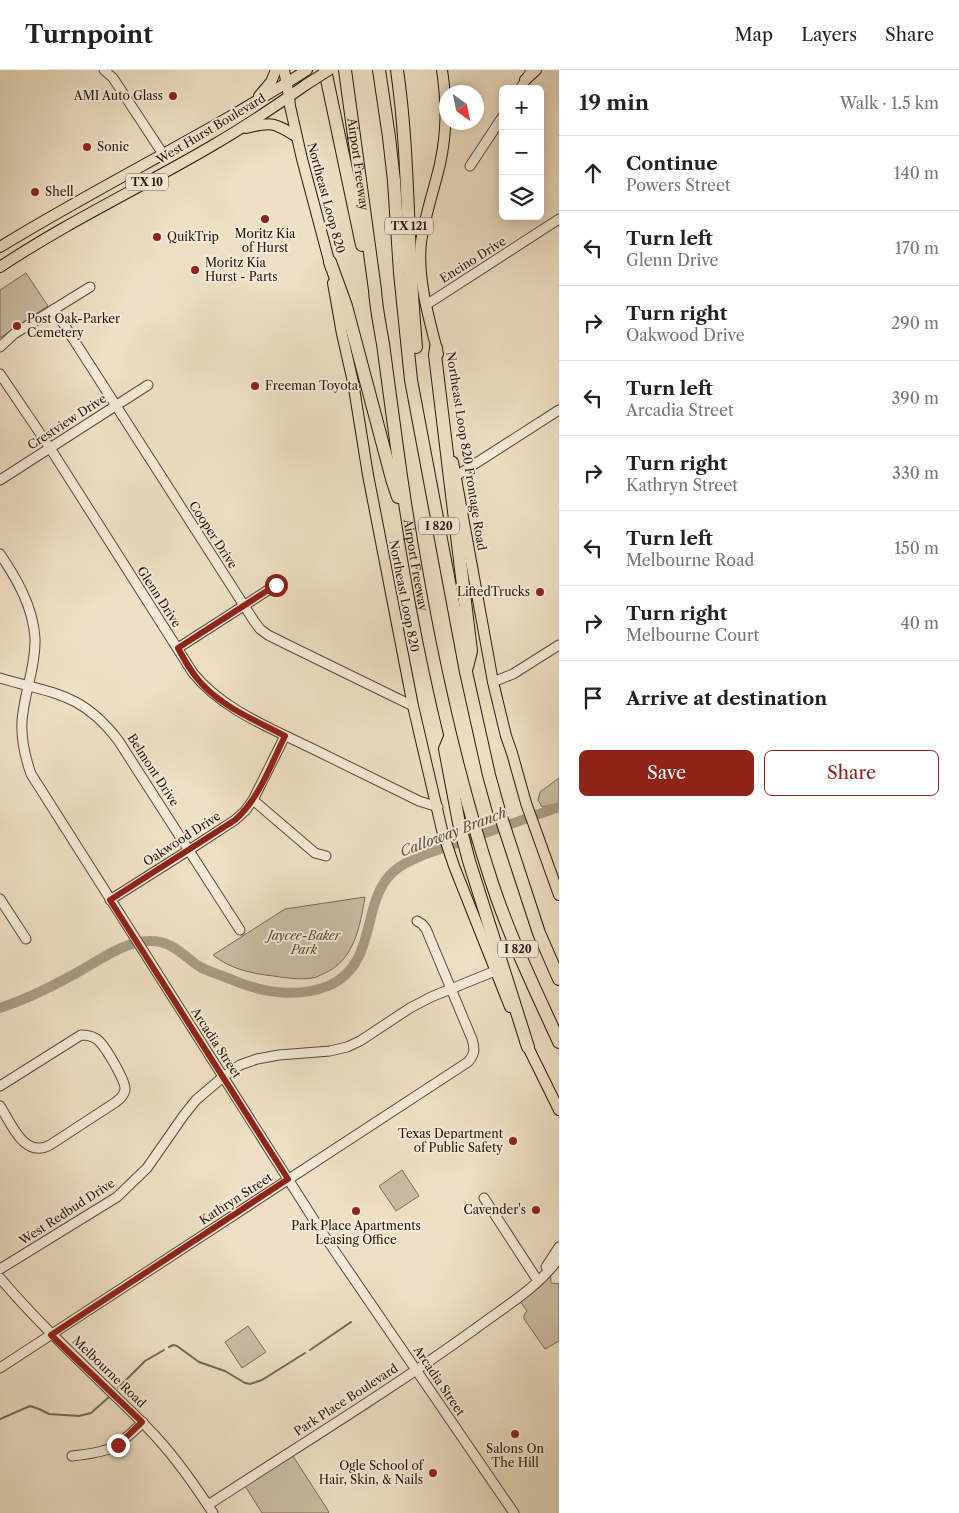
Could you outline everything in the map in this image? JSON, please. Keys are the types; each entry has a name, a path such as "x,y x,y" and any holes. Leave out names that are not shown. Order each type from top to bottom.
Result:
{"highway":[{"name":"I 820","path":"325,70 376,308"},
{"name":"Airport Freeway","path":"345,70 406,518 420,598 450,736 483,854 502,911 559,1042"},
{"name":"I 820","path":"379,70 390,137 400,273 411,380 466,672 488,775 539,933 559,979"},
{"name":"TX 121","path":"397,70 403,110 417,367 411,380"},
{"path":"330,262 346,306 392,479 406,518"},
{"path":"436,348 436,364 472,651 466,672"},
{"path":"450,736 445,749 459,823 469,861 528,1047"}],"main road":[{"path":"251,104 268,86 276,70"},
{"name":"Northeast Loop 820","path":"284,70 302,159 330,262 342,334 353,382 368,475 413,706 442,830 494,971 559,1110"},
{"name":"West Hurst Boulevard","path":"0,267 86,214 238,130 329,70"},
{"name":"Northeast Loop 820 Frontage Road","path":"442,70 446,99 445,130 440,164 426,214 421,242 420,260 426,305 447,400 450,445 494,682 506,736 526,803 559,895"},
{"path":"523,85 534,70"},
{"name":"West Hurst Boulevard","path":"0,247 49,217 286,84 305,71"},
{"path":"238,130 261,124 271,124 279,126 297,137"}],"street":[{"path":"104,70 113,78 163,154"},
{"path":"470,166 499,122"},
{"name":"Encino Drive","path":"426,305 559,218"},
{"path":"0,347 14,334 90,286"},
{"name":"Cooper Drive","path":"54,309 244,607 260,629 268,635 413,706"},
{"name":"Glenn Drive","path":"0,374 50,448 193,673 209,691 238,712 285,736 419,801 438,807"},
{"name":"Crestview Drive","path":"0,480 148,385"},
{"path":"456,476 559,410"},
{"name":"Arcadia Street","path":"0,554 27,602 35,637 22,721 24,750 30,774 327,1239 514,1513"},
{"path":"178,648 276,585"},
{"path":"494,682 513,674 559,644"},
{"name":"Belmont Drive","path":"0,678 70,698 92,712 109,727 240,930"},
{"name":"Oakwood Drive","path":"110,900 190,850 235,820 245,811 253,800 285,736"},
{"path":"253,800 314,853 326,856"},
{"path":"0,899 26,939"},
{"name":"Kathryn Street","path":"0,1368 468,1062 473,1056 474,1048 426,929 417,921"},
{"name":"West Redbud Drive","path":"0,1269 117,1197 147,1168 196,1100 240,1065 279,1054 330,1051 347,1047 360,1041 431,996 494,971"},
{"path":"0,1086 81,1035 90,1036 101,1044 123,1079 125,1090 116,1102 50,1145 39,1148 32,1148 24,1143 0,1106"},
{"path":"484,1198 540,1279"},
{"name":"Park Place Boulevard","path":"540,1279 559,1247"},
{"name":"Park Place Boulevard","path":"210,1509 440,1354 549,1272 559,1258"},
{"name":"Melbourne Road","path":"0,1278 21,1304 51,1335 142,1422 174,1458 210,1509"},
{"path":"72,1456 112,1448 123,1441 142,1422"}],"green space":[{"path":"26,273 48,306 0,338 0,290"},
{"path":"559,778 559,803 542,807 538,800 540,792"},
{"name":"Jaycee-Baker Park","path":"365,897 358,931 349,952 334,968 316,977 293,979 250,972 227,964 213,955 285,909"},
{"path":"402,1170 419,1196 396,1211 379,1186"},
{"path":"549,1277 551,1278 551,1283 559,1284 559,1341 545,1349 524,1319 527,1311 519,1300"},
{"path":"248,1326 266,1352 242,1368 225,1342"},
{"path":"293,1456 328,1513 262,1513 245,1486"}],"waterway":[{"name":"Calloway Branch","path":"0,1008 52,986 120,949 141,942 151,941 165,943 207,970 258,989 299,993 328,986 344,976 355,963 362,948 376,899 383,885 393,872 409,861 426,854 559,807"},
{"path":"310,1350 351,1322"},
{"path":"169,1347 177,1346 199,1362 225,1371 250,1384 262,1380 305,1353"},
{"path":"118,1388 145,1361 164,1350"},
{"path":"0,1419 30,1406 49,1414 79,1416 91,1413 109,1397"}],"place":[{"name":"AMI Auto Glass","path":"173,96"},
{"name":"Sonic","path":"87,147"},
{"name":"Shell","path":"35,192"},
{"name":"Moritz Kia of Hurst","path":"265,219"},
{"name":"QuikTrip","path":"157,237"},
{"name":"Moritz Kia Hurst - Parts","path":"195,270"},
{"name":"Post Oak-Parker Cemetery","path":"17,326"},
{"name":"Freeman Toyota","path":"255,386"},
{"name":"LiftedTrucks","path":"540,592"},
{"name":"Texas Department of Public Safety","path":"513,1141"},
{"name":"Cavender's","path":"536,1210"},
{"name":"Park Place Apartments Leasing Office","path":"356,1211"},
{"name":"Salons On The Hill","path":"515,1434"},
{"name":"Ogle School of Hair, Skin, & Nails","path":"433,1473"}],"route":[{"path":"118,1445 142,1422 51,1335 288,1179 110,900 235,820 253,800 285,736 238,712 209,691 193,673 178,648 276,585"}]}
